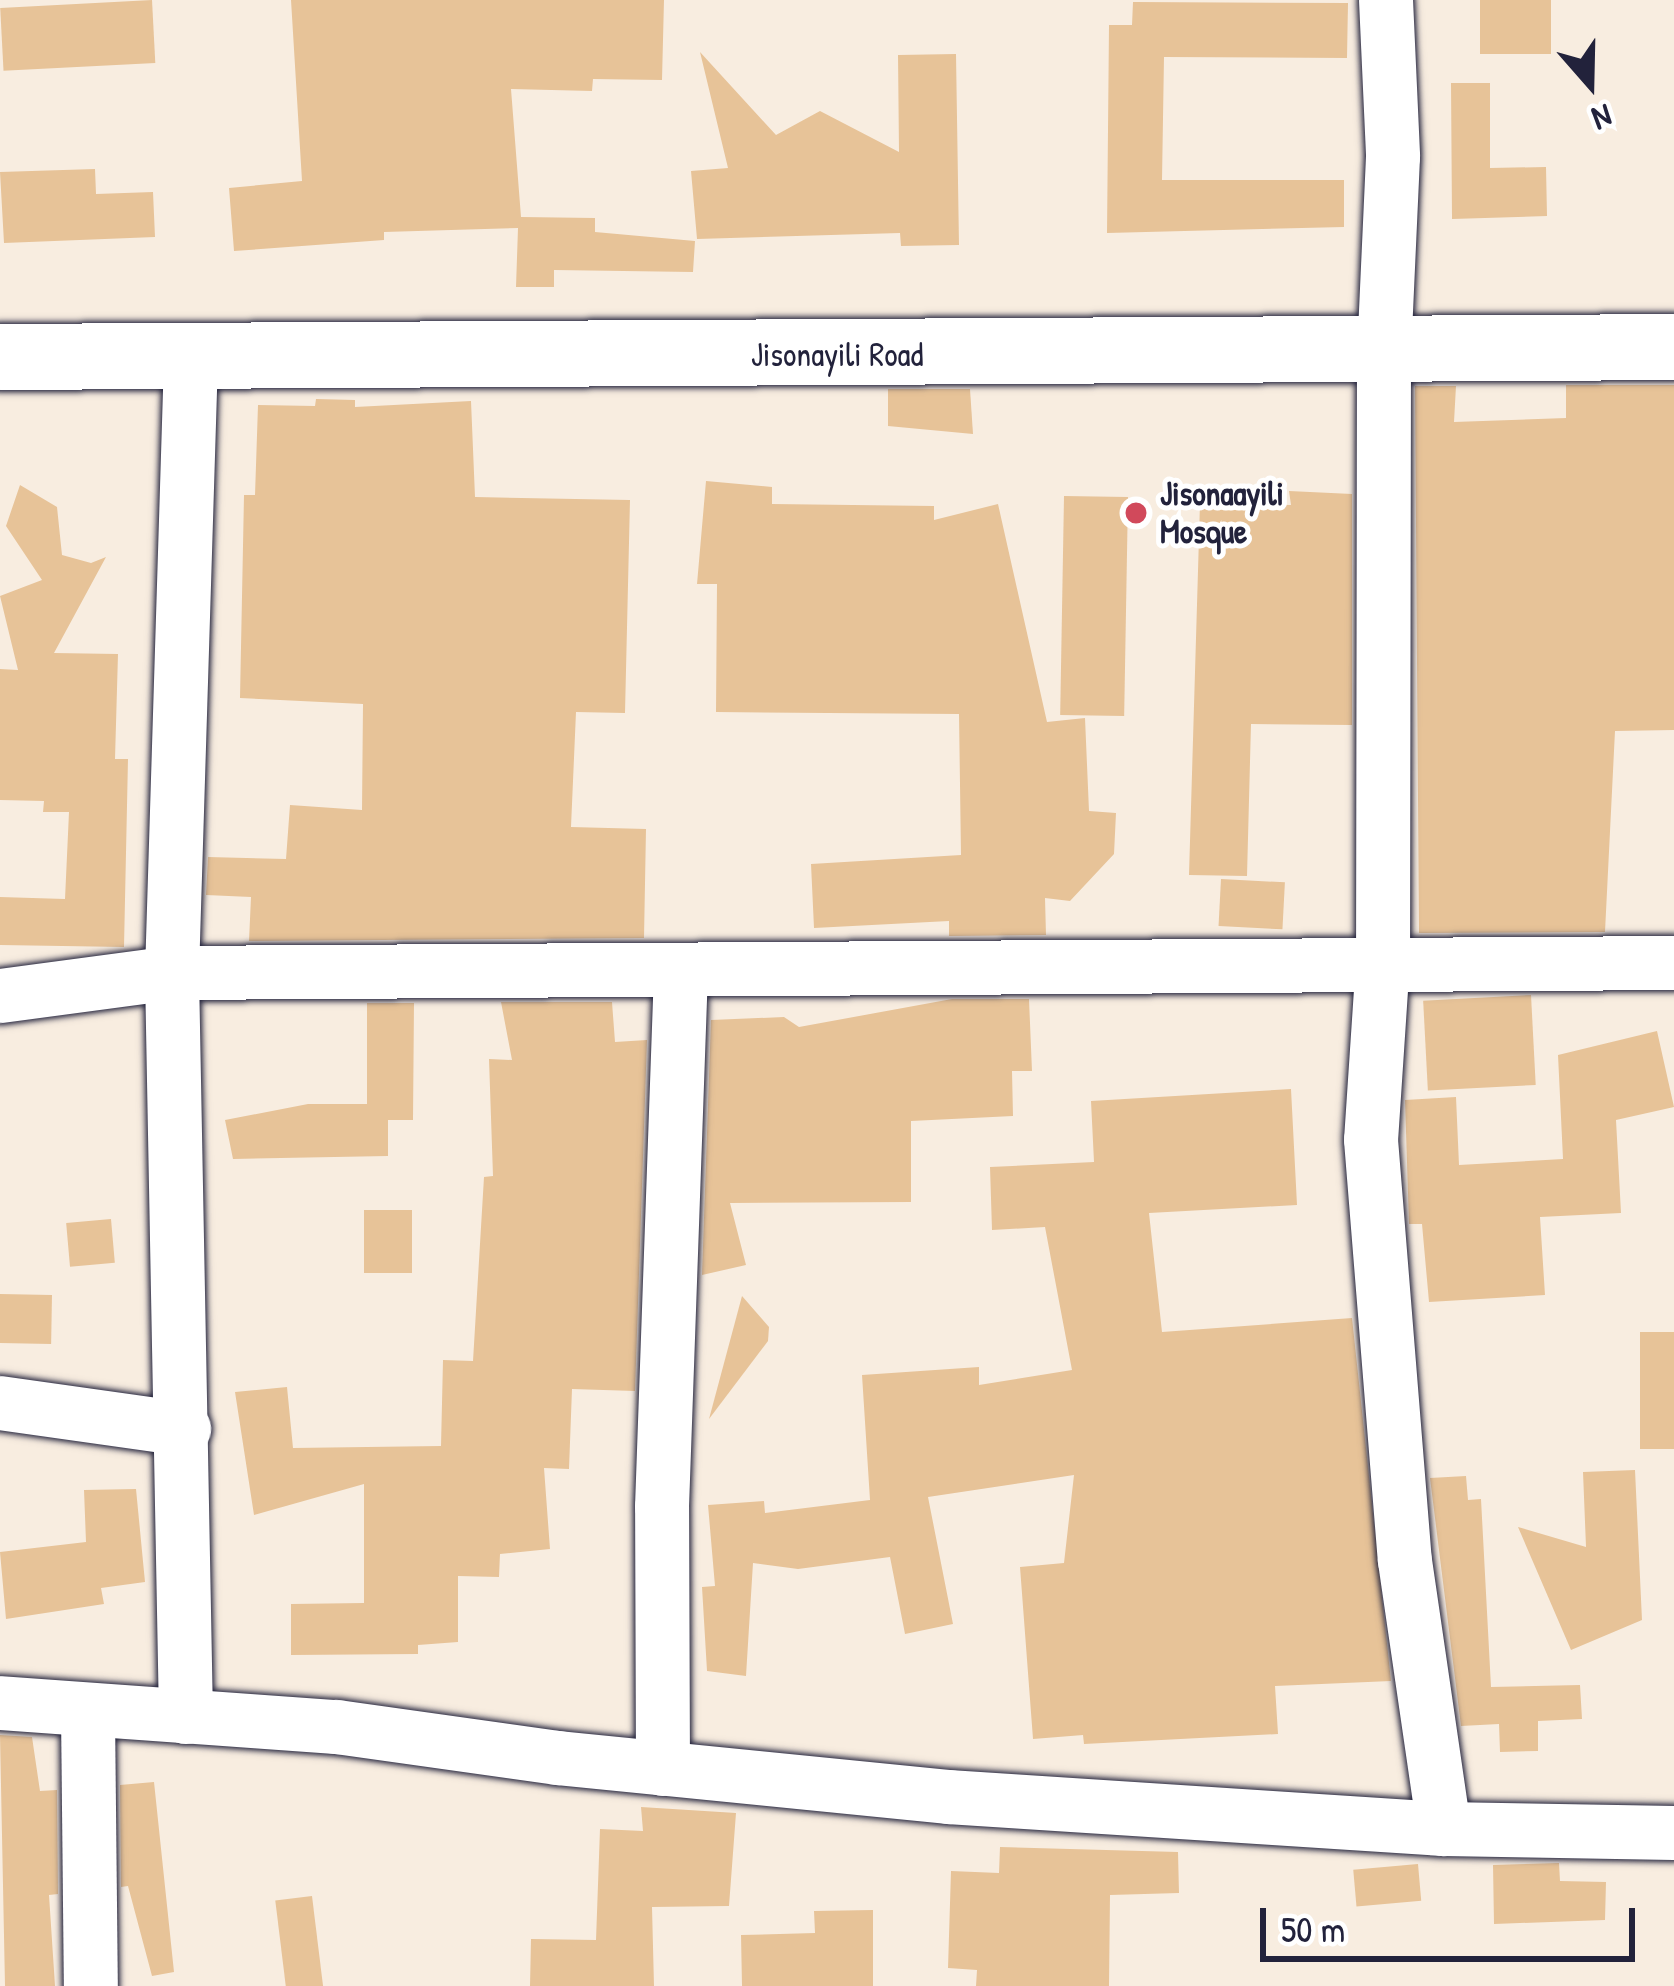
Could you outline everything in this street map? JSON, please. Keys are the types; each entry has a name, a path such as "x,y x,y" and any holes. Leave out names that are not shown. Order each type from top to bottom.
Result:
{"street":[{"path":"1386,0 1393,158 1384,352 1383,961 1371,1139 1405,1562 1444,1828"},
{"name":"Jisonayili Road","path":"0,357 1674,347"},
{"path":"186,1717 172,974 191,358"},
{"path":"0,996 172,974 1383,961 1674,963"},
{"path":"663,1769 662,1507 681,970"},
{"path":"0,1403 184,1429"},
{"path":"0,1703 186,1717 663,1769 1444,1828 1674,1833"},
{"path":"88,1712 91,1986"}],"building":[{"path":"152,0 155,63 4,71 0,8"},
{"path":"291,0 664,0 662,80 593,79 592,91 511,89 521,217 595,218 595,232 695,241 693,272 554,270 554,287 516,287 518,228 384,232 384,240 234,251 229,188 302,181"},
{"path":"1480,0 1551,0 1551,54 1480,54"},
{"path":"1133,2 1348,3 1347,58 1164,57 1162,180 1344,180 1344,227 1107,233 1109,25 1132,25"},
{"path":"700,52 776,135 820,111 899,152 898,55 956,54 959,245 901,246 900,233 697,239 691,171 728,168"},
{"path":"1451,83 1490,83 1490,168 1546,167 1547,216 1452,219"},
{"path":"95,169 96,194 153,192 155,237 4,243 0,172"},
{"path":"1566,385 1674,385 1674,730 1615,731 1605,932 1419,933 1415,386 1456,386 1454,422 1566,418"},
{"path":"888,389 970,389 973,434 888,426"},
{"path":"316,399 355,400 355,407 471,401 475,497 630,500 625,713 576,712 571,827 646,829 644,938 249,941 251,897 206,895 208,857 286,859 290,805 362,810 363,704 240,698 244,495 255,495 258,405 315,406"},
{"path":"706,481 772,487 772,504 934,506 934,520 998,504 1047,722 1085,718 1089,811 1116,813 1114,854 1070,901 1045,898 1046,935 949,936 949,921 814,928 811,864 961,855 959,714 716,712 717,584 697,584"},
{"path":"20,485 57,507 62,555 91,563 106,557 54,653 118,654 115,759 128,759 124,947 0,945 0,897 65,899 69,812 43,812 44,801 0,800 0,669 18,670 0,596 42,580 6,526"},
{"path":"1289,491 1352,494 1352,725 1251,724 1247,876 1189,875 1200,503 1291,505"},
{"path":"1064,496 1128,497 1124,716 1060,715"},
{"path":"1221,879 1285,882 1282,929 1219,926"},
{"path":"1531,995 1536,1085 1428,1091 1423,1001"},
{"path":"952,999 1029,999 1032,1071 1012,1071 1013,1116 911,1121 911,1202 730,1203 746,1265 702,1275 711,1020 784,1017 799,1027"},
{"path":"501,1002 612,1002 615,1042 647,1040 635,1391 572,1389 569,1469 544,1468 550,1549 500,1554 499,1577 458,1576 458,1642 418,1645 418,1654 291,1655 291,1604 364,1603 364,1484 254,1515 235,1392 287,1387 293,1448 441,1446 443,1360 473,1361 484,1177 493,1176 489,1059 512,1060"},
{"path":"367,1003 414,1003 413,1120 388,1120 388,1156 233,1159 225,1120 308,1104 367,1104"},
{"path":"1657,1031 1674,1107 1616,1120 1621,1213 1540,1217 1545,1295 1429,1302 1422,1224 1409,1224 1405,1100 1456,1097 1459,1165 1563,1159 1558,1055"},
{"path":"1291,1089 1297,1205 1149,1213 1162,1332 1352,1318 1391,1681 1275,1686 1278,1734 1084,1744 1083,1735 1033,1739 1020,1567 1064,1563 1074,1475 928,1497 953,1624 905,1634 890,1557 798,1569 753,1563 746,1676 707,1671 702,1587 715,1586 708,1505 764,1501 765,1513 870,1500 862,1375 979,1367 979,1385 1072,1370 1045,1227 992,1230 990,1167 1094,1162 1091,1101"},
{"path":"364,1210 412,1210 412,1273 364,1273"},
{"path":"111,1219 115,1263 70,1267 66,1223"},
{"path":"0,1294 52,1295 51,1344 0,1343"},
{"path":"742,1296 769,1327 768,1341 709,1419"},
{"path":"1640,1332 1674,1332 1674,1449 1640,1449"},
{"path":"1635,1470 1642,1620 1571,1650 1518,1527 1586,1547 1583,1472"},
{"path":"1466,1476 1468,1500 1481,1499 1491,1687 1580,1685 1582,1719 1538,1721 1538,1751 1500,1752 1499,1724 1461,1726 1430,1478"},
{"path":"136,1489 145,1582 101,1588 104,1604 6,1619 0,1552 86,1542 84,1490"},
{"path":"0,1735 32,1737 40,1791 57,1790 58,1894 49,1895 55,1986 5,1986"},
{"path":"154,1782 174,1972 152,1976 128,1886 121,1887 120,1785"},
{"path":"641,1807 736,1813 729,1906 652,1907 654,1986 530,1986 531,1939 596,1940 600,1829 643,1831"},
{"path":"1000,1847 1178,1852 1179,1893 1110,1895 1109,1986 976,1986 977,1970 948,1968 951,1871 999,1873"},
{"path":"1559,1863 1560,1881 1606,1882 1605,1920 1494,1924 1493,1865"},
{"path":"1418,1864 1421,1901 1356,1907 1353,1870"},
{"path":"312,1896 323,1986 286,1986 275,1901"},
{"path":"873,1910 873,1986 742,1986 741,1935 815,1933 814,1911"}],"place":[{"name":"Jisonaayili Mosque","path":"1136,513"}]}
